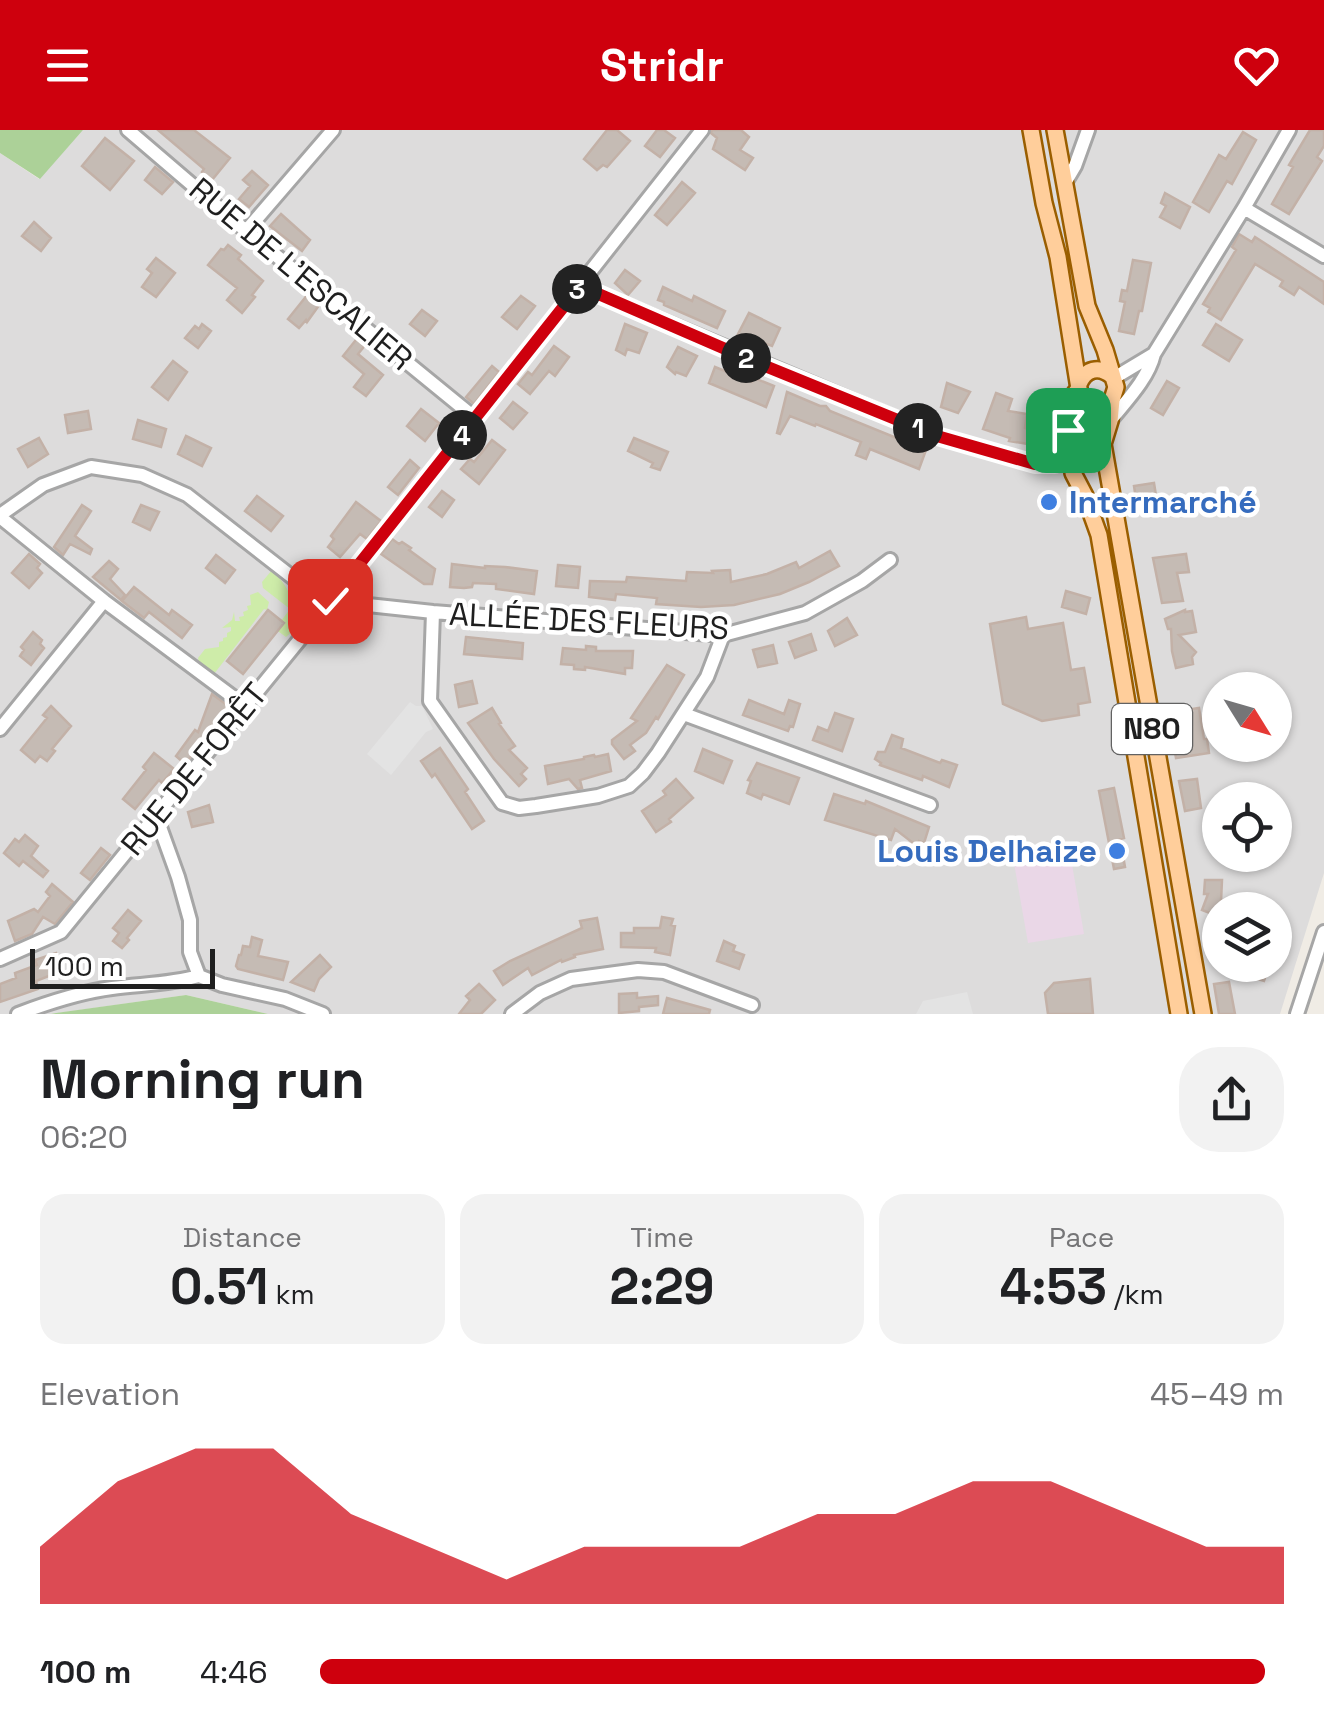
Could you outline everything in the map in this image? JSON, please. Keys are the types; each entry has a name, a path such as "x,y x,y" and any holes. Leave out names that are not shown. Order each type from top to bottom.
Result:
{"main road":[{"name":"N80","path":"1031,130 1058,257 1079,386 1066,417 1065,442 1098,535 1179,1014"},
{"path":"1055,130 1086,306 1116,387 1110,421 1094,457 1080,460 1071,455"},
{"path":"1113,376 1093,370 1087,372 1079,386 1080,395 1091,405 1099,406 1113,398"},
{"path":"1068,430 1087,422 1098,429 1103,442"},
{"name":"N80","path":"1103,442 1203,1014"}],"street":[{"name":"RUE DE L'ESCALIER","path":"128,130 475,418"},
{"path":"246,231 334,130"},
{"name":"RUE DE FORÊT","path":"0,959 61,932 330,601 702,130"},
{"path":"1064,183 1075,166 1088,130"},
{"path":"1113,376 1154,354 1288,130"},
{"path":"1244,208 1324,256"},
{"path":"580,286 937,436 1035,464 1055,464 1071,455"},
{"path":"1110,421 1154,360 1154,354"},
{"path":"1113,398 1132,393"},
{"path":"245,706 0,516 43,486 91,468 142,475 187,495 310,591 330,601"},
{"name":"ALLÉE DES FLEURS","path":"330,601 723,635 804,613 862,581 890,560"},
{"path":"0,729 104,600"},
{"path":"433,612 430,701 502,802 519,808 598,796 629,786 643,774 684,714 707,677 723,635"},
{"path":"684,714 930,805"},
{"path":"156,816 190,920 190,952 200,976"},
{"path":"1297,1014 1324,932"},
{"path":"512,1014 540,992 571,979 638,970 664,972 752,1005"},
{"path":"18,1014 109,988 172,984 200,976 285,999 323,1014"}],"shaded area":[{"path":"83,130 1324,130 1324,873 1292,976 1292,892 1202,892 1202,982 1290,982 1280,1014 268,1014 186,995 51,1014 0,1014 0,153 39,179"},
{"path":"410,702 422,706 433,729 426,732 391,775 367,754"},
{"path":"1070,853 1084,934 1028,943 1014,863"},
{"path":"967,992 973,1014 916,1014 923,1001"}],"green space":[{"path":"0,130 83,130 40,179 0,153"},
{"path":"272,570 288,590 293,604 294,630 286,637 275,629 290,609 263,588 262,582"},
{"path":"258,592 269,602 267,610 214,674 198,658 205,649 219,647 231,631 231,627 222,628 232,620 234,612 235,621 240,621 239,617 251,605 250,595"},
{"path":"186,995 268,1014 51,1014 56,1013"}],"building":[{"path":"158,130 194,130 230,158 212,180"},
{"path":"607,130 617,130 630,141 607,167 603,165 597,170 584,159"},
{"path":"657,130 675,138 660,157 645,146"},
{"path":"712,130 741,130 749,137 740,150 753,158 745,170 713,149 717,138"},
{"path":"1310,130 1324,130 1324,146 1317,157 1322,161 1289,214 1272,204"},
{"path":"1243,132 1256,140 1232,184 1227,181 1209,212 1193,202 1219,155 1226,159"},
{"path":"105,138 134,161 110,190 82,166"},
{"path":"155,167 173,182 162,194 145,180"},
{"path":"252,171 268,185 249,207 239,199 250,186 243,180"},
{"path":"682,182 695,193 667,225 655,215"},
{"path":"1165,193 1190,207 1180,228 1160,217 1166,206 1161,203"},
{"path":"281,214 310,240 302,251 270,226"},
{"path":"34,222 51,238 41,251 22,236"},
{"path":"1239,234 1252,242 1255,237 1324,282 1324,304 1299,287 1294,295 1280,286 1283,281 1255,264 1221,320 1208,312 1210,308 1203,304 1236,250 1232,247"},
{"path":"228,245 263,281 242,313 227,300 237,288 208,265"},
{"path":"156,258 175,273 156,297 142,287 152,273 147,269"},
{"path":"1133,260 1151,263 1134,334 1119,331 1125,302 1120,301 1122,290 1127,291"},
{"path":"625,270 640,281 628,295 615,283"},
{"path":"663,287 725,311 717,328 664,305 658,300"},
{"path":"308,294 320,304 299,328 288,319"},
{"path":"521,296 535,306 517,329 502,317"},
{"path":"422,310 437,321 425,336 410,324"},
{"path":"749,313 780,328 772,346 737,336"},
{"path":"202,324 211,331 198,348 185,338"},
{"path":"625,324 647,333 639,353 627,349 625,355 616,350"},
{"path":"1216,324 1242,340 1229,361 1203,345"},
{"path":"359,336 367,343 358,354 383,375 366,396 354,387 364,374 343,356"},
{"path":"554,346 569,357 555,376 549,371 530,394 518,384 528,372 532,375"},
{"path":"678,347 697,356 686,376 667,367"},
{"path":"173,361 187,372 168,400 152,387"},
{"path":"492,366 499,372 474,404 466,397"},
{"path":"715,367 774,386 766,407 709,383"},
{"path":"1167,381 1179,388 1163,415 1151,408"},
{"path":"947,383 970,392 958,413 941,407"},
{"path":"787,392 926,450 919,469 870,449 866,459 856,455 861,442 790,416 777,433"},
{"path":"996,393 1012,399 1008,411 1027,414 1028,444 1009,441 1010,438 983,429"},
{"path":"513,402 527,413 513,429 500,418"},
{"path":"421,409 439,423 425,441 407,426"},
{"path":"88,411 91,429 68,433 65,415"},
{"path":"138,420 166,429 161,447 133,439"},
{"path":"186,436 211,448 202,466 178,454"},
{"path":"39,438 48,454 28,467 18,449"},
{"path":"634,438 668,452 660,470 628,451"},
{"path":"492,440 505,450 479,484 461,469 470,459 474,462"},
{"path":"410,460 419,468 398,495 388,487"},
{"path":"1154,483 1158,508 1138,512 1134,486"},
{"path":"442,491 454,500 442,517 429,507"},
{"path":"257,496 283,516 271,531 245,511"},
{"path":"356,502 381,521 367,539 360,534 340,557 328,547 334,539 331,536"},
{"path":"82,505 91,511 75,536 92,549 90,554 70,544 63,555 54,547"},
{"path":"141,505 159,512 150,530 133,522"},
{"path":"392,539 411,548 435,569 432,584 424,584 381,554"},
{"path":"830,551 839,566 780,594 734,605 656,604 657,598 616,594 615,600 589,597 590,581 626,582 627,577 686,581 687,572 730,570 731,582 796,562 799,568"},
{"path":"29,554 40,564 37,568 42,573 29,588 12,573"},
{"path":"1186,554 1189,572 1177,573 1183,601 1162,603 1153,558"},
{"path":"216,555 235,570 225,583 206,568"},
{"path":"109,561 118,569 110,579 125,595 121,600 93,577"},
{"path":"452,564 537,571 534,594 496,589 496,584 450,587"},
{"path":"558,565 580,567 578,588 556,586"},
{"path":"134,587 169,615 172,610 192,625 182,638 149,612 144,618 122,601"},
{"path":"1066,591 1090,598 1086,614 1062,607"},
{"path":"268,610 284,623 243,674 227,661"},
{"path":"1192,611 1196,632 1179,635 1196,652 1193,664 1176,668 1171,629 1165,619"},
{"path":"1026,617 1028,629 1063,623 1071,670 1084,668 1090,702 1078,704 1079,715 1042,721 1003,704 990,624"},
{"path":"847,618 857,635 835,646 828,631"},
{"path":"33,632 44,648 31,665 20,656 24,650 21,647"},
{"path":"811,634 816,650 795,658 789,642"},
{"path":"466,637 523,643 522,659 464,654"},
{"path":"773,645 777,663 758,667 753,650"},
{"path":"586,646 596,647 596,651 633,651 632,668 625,668 625,674 561,664 563,648 586,650"},
{"path":"667,665 684,675 658,719 630,745 635,751 624,759 612,740 637,721 631,718"},
{"path":"472,681 477,703 459,707 455,685"},
{"path":"212,694 227,705 228,712 185,764 176,756 195,730 198,732"},
{"path":"749,700 784,714 789,700 800,704 793,727 788,731 743,715"},
{"path":"51,706 71,726 47,761 40,756 35,762 21,750 47,718 43,715"},
{"path":"492,708 515,746 509,750 527,768 521,774 526,779 519,786 468,723"},
{"path":"1199,708 1202,754 1176,758 1172,735 1182,733 1179,711"},
{"path":"835,713 853,719 842,751 813,740 818,727 828,731"},
{"path":"892,735 903,739 901,748 940,763 942,760 957,765 949,787 880,765 875,759 878,752 885,752"},
{"path":"440,748 484,821 472,829 435,774 432,777 421,761"},
{"path":"703,749 732,761 723,783 695,771"},
{"path":"154,753 174,769 162,783 159,780 135,809 123,799"},
{"path":"608,754 611,771 580,780 582,788 578,789 569,779 548,784 545,766"},
{"path":"757,763 799,778 789,804 763,794 761,799 747,793 751,781 748,780"},
{"path":"676,779 693,798 656,832 642,811 666,795 663,791"},
{"path":"1197,779 1201,808 1185,811 1179,781"},
{"path":"1114,788 1124,838 1120,839 1125,867 1114,869 1099,791"},
{"path":"834,794 865,804 866,801 929,827 924,843 919,841 917,846 895,829 891,840 825,820"},
{"path":"209,805 213,822 192,827 188,812"},
{"path":"25,835 38,846 31,856 48,871 43,877 23,861 19,866 4,853 15,839 19,842"},
{"path":"101,848 110,855 90,880 81,873"},
{"path":"1205,880 1222,880 1221,892 1204,892"},
{"path":"52,884 73,902 55,924 43,917 32,934 15,941 8,921 34,909 38,912 50,896 46,892"},
{"path":"128,910 141,921 122,948 113,941 119,933 113,928"},
{"path":"662,917 673,919 671,925 675,926 670,955 655,952 656,948 621,947 621,933 634,933 634,928 660,928"},
{"path":"597,918 603,949 574,955 532,975 528,968 503,985 494,971 582,928 580,921"},
{"path":"252,937 262,940 258,956 288,962 283,980 238,969 239,955 243,946 250,947"},
{"path":"724,941 735,946 733,951 744,955 739,969 717,961"},
{"path":"56,953 61,966 51,970 54,974 36,981 38,989 0,1002 0,984 37,965 35,960"},
{"path":"320,955 331,967 314,991 291,982"},
{"path":"1090,979 1093,1014 1048,1014 1045,993 1054,983"},
{"path":"1229,982 1235,1014 1219,1014 1214,984"},
{"path":"479,984 495,1000 481,1014 459,1014 470,1000 466,996"},
{"path":"637,993 637,998 658,996 658,1005 619,1013 619,994"},
{"path":"667,998 710,1010 709,1014 663,1014"}],"place":[{"name":"Intermarché","path":"1049,502"},
{"name":"Louis Delhaize","path":"1117,851"}],"route":[{"path":"330,601 580,286 937,436 1035,464 1055,464 1070,454 1065,442 1068,430"}]}
